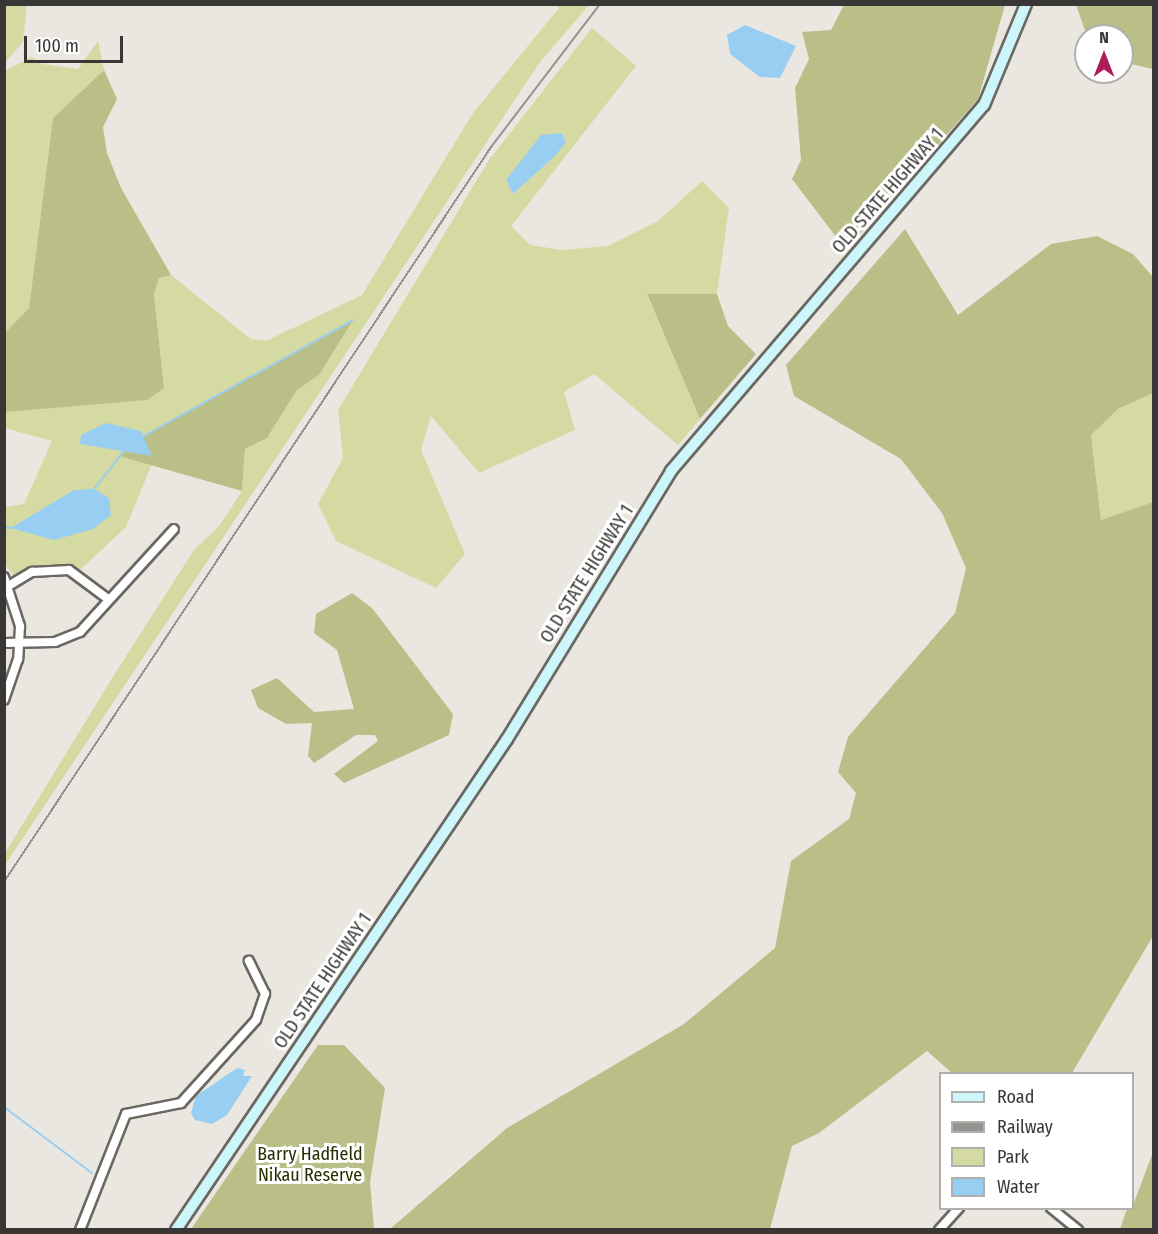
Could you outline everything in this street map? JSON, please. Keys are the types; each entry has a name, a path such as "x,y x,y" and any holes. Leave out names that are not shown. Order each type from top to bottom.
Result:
{"main road":[{"name":"OLD STATE HIGHWAY 1","path":"176,1230 203,1186 507,739 670,471 984,105 1026,4"},
{"name":"OLD STATE HIGHWAY 1","path":"168,1230 203,1186"}],"street":[{"path":"4,643 70,638 174,530"},
{"path":"10,585 32,572 69,570 108,599"},
{"path":"4,577 10,585 20,643 4,700"},
{"path":"80,1230 126,1114 181,1103 256,1020 264,994 249,961"},
{"path":"939,1230 958,1210"},
{"path":"1052,1210 1078,1230"}],"green space":[{"path":"5,4 27,5 23,42 5,63"},
{"path":"556,5 589,5 540,62 5,865 5,853 114,675 194,550 220,525 242,491 245,449 267,438 297,390 319,375 140,438 119,455 152,464 126,527 81,569 45,566 15,578 5,564 5,507 24,504 52,441 5,428 5,412 164,388 154,294 159,278 171,275 251,339 266,341 362,295 473,113 559,8"},
{"path":"844,5 1005,5 978,99 846,250 792,179 801,160 795,88 809,59 802,32 831,30"},
{"path":"1076,5 1153,5 1153,69 1134,65 1134,24 1083,24"},
{"path":"592,28 636,66 511,226 530,245 562,250 608,246 658,221 702,181 729,208 717,294 647,295 700,419 678,445 594,374 564,392 575,430 479,473 431,416 421,450 465,554 436,588 336,541 318,504 343,458 338,410 489,160","holes":["528,155 555,156 513,194 506,180"]},
{"path":"98,41 104,70 53,118 29,308 5,333 5,71 32,57 42,64 78,69"},
{"path":"104,70 117,99 103,127 107,153 121,188 171,275 159,278 154,294 164,388 147,400 5,412 5,333 29,308 53,118"},
{"path":"905,229 958,315 1051,244 1097,236 1133,254 1153,277 1153,393 1118,409 1091,435 1101,520 1153,502 1153,936 1073,1072 951,1072 927,1051 819,1133 792,1146 770,1229 390,1229 507,1128 684,1024 775,948 791,861 849,819 856,793 838,772 848,737 955,613 966,568 942,513 901,459 794,396 786,365"},
{"path":"647,294 717,294 728,326 756,354 700,419"},
{"path":"353,320 319,375 297,390 267,438 245,449 242,491 119,456 140,438"},
{"path":"1153,393 1153,502 1101,520 1091,434 1118,409"},
{"path":"352,593 372,608 453,714 449,735 344,783 334,774 378,741 375,735 356,735 314,763 308,756 312,723 286,724 258,708 251,690 277,678 314,712 354,709 337,650 314,633 316,614"},
{"name":"Barry Hadfield Nikau Reserve","path":"318,1045 344,1045 385,1088 370,1182 374,1229 191,1229"},
{"path":"1153,1152 1153,1229 1120,1229 1127,1210 1134,1210 1134,1203"}],"water":[{"path":"745,25 796,46 780,78 760,77 730,54 727,35"},
{"path":"562,133 566,142 555,156 513,194 506,180 541,135"},
{"path":"106,423 141,431 152,456 80,444 81,435"},
{"path":"94,489 109,498 111,515 93,529 54,540 11,528 74,490"},
{"path":"237,1068 245,1070 243,1076 252,1076 227,1115 212,1124 195,1120 191,1113 196,1096"}],"waterway":[{"path":"144,436 353,320"},
{"path":"94,489 123,452"},
{"path":"4,527 11,528"},
{"path":"4,1107 92,1173"}],"railway":[{"path":"4,882 491,147 600,4"}]}
